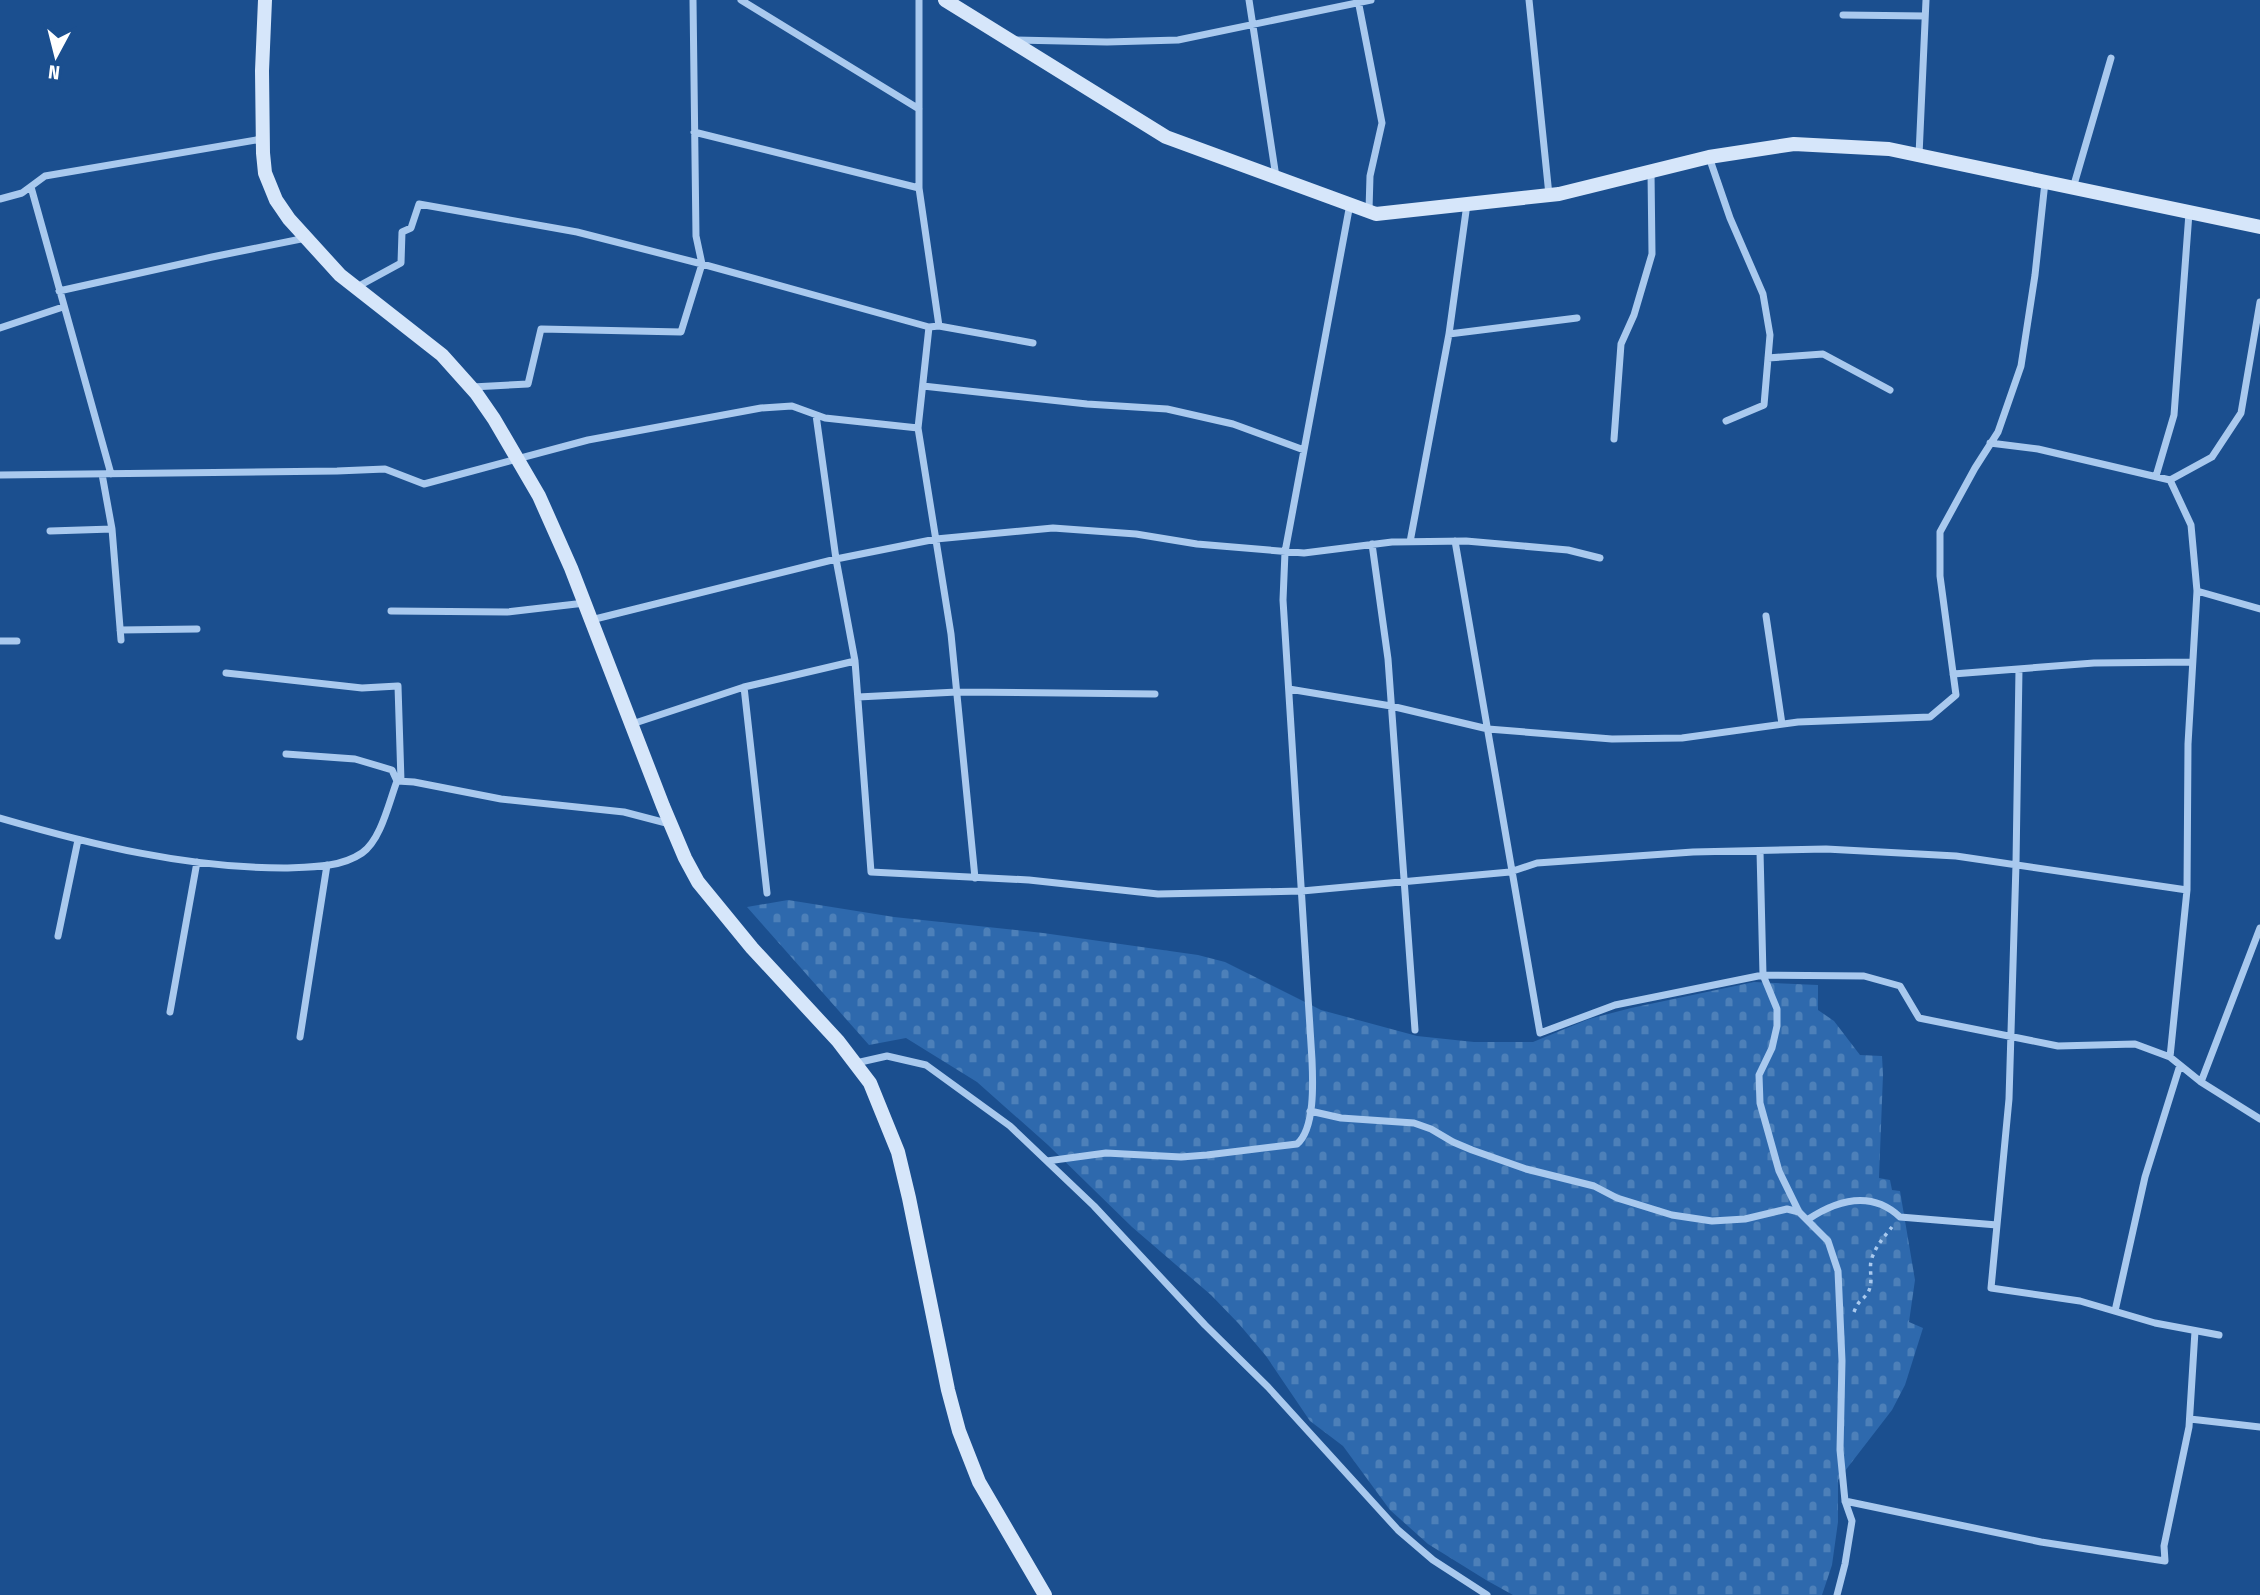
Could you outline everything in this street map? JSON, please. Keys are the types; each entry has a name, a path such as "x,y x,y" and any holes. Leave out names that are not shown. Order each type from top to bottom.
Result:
{"street":[{"path":"265,0 263,139 265,173 269,186 289,219 356,288 442,355 471,387 539,496 585,603 671,824 698,882 724,916 856,1063 870,1083 898,1152 945,1377 959,1431 979,1482 1045,1595"},
{"path":"471,387 528,383 541,329 681,332 702,264 696,236 693,0"},
{"path":"741,0 919,110"},
{"path":"919,0 919,188 939,326"},
{"path":"945,0 1167,137 1376,214 1549,195 1709,158 1794,144 1889,149 2260,227"},
{"path":"1249,0 1277,178"},
{"path":"1009,39 1107,42 1178,40 1371,0"},
{"path":"1529,0 1549,195"},
{"path":"1919,156 1926,0"},
{"path":"1358,1 1382,123 1370,176 1368,211"},
{"path":"1843,15 1925,16"},
{"path":"2073,188 2111,58"},
{"path":"695,132 919,188"},
{"path":"0,200 22,193 45,176 263,139"},
{"path":"1709,158 1730,218 1763,294 1770,335 1764,405 1726,421"},
{"path":"1614,439 1621,344 1634,315 1652,254 1651,172"},
{"path":"1289,689 1391,706 1488,729 1612,740 1682,738 1782,724 1930,717 1956,695 1940,576 1940,532 1998,432 2021,366 2035,275 2045,182"},
{"path":"31,187 106,474 121,640"},
{"path":"356,288 401,262 402,232 411,228 419,204 577,232 929,327 939,326 1033,343"},
{"path":"1047,1161 1106,1153 1181,1157 1207,1155 1297,1144 1303,1139 1313,1097 1312,1060 1283,600 1285,552 1350,204"},
{"path":"1410,542 1448,334 1467,204"},
{"path":"2156,476 2174,415 2189,212"},
{"path":"59,291 306,238"},
{"path":"1990,443 2038,449 2170,480 2212,457 2241,413 2260,302"},
{"path":"0,328 64,307"},
{"path":"1448,334 1577,318"},
{"path":"929,327 918,428 951,634 975,878"},
{"path":"1768,358 1823,354 1890,390"},
{"path":"923,386 1087,404 1167,409 1233,424 1304,450"},
{"path":"0,474 385,469 424,484 588,440 761,408 792,406 825,418 918,428"},
{"path":"816,415 836,559 855,661 871,872 1029,880 1158,894 1302,891 1513,870 1537,863 1693,852 1826,849 1956,856 2187,890"},
{"path":"2170,480 2190,525 2197,591 2188,744 2187,890 2170,1057"},
{"path":"591,620 836,559 936,539 1053,528 1136,534 1197,544 1285,552 1304,553 1372,544 1455,541 1568,550 1600,558"},
{"path":"50,531 112,529"},
{"path":"1455,541 1540,1033 1615,1005 1763,975 1864,975 1900,986 1919,1018 2058,1046 2135,1044 2170,1057 2202,1082 2260,1119"},
{"path":"1372,544 1388,659 1415,1030"},
{"path":"2197,591 2260,608"},
{"path":"391,611 507,612 585,603"},
{"path":"1766,616 1782,724"},
{"path":"120,630 197,629"},
{"path":"0,640 17,641"},
{"path":"632,724 744,687 855,661"},
{"path":"1953,674 2094,663 2192,662"},
{"path":"2019,669 2009,1099 1991,1288 2080,1301 2155,1323 2219,1335"},
{"path":"0,818 78,840 177,860 256,868 340,864 364,852 379,830 399,781 398,685 362,688 226,673"},
{"path":"744,687 767,893"},
{"path":"858,697 957,692 1155,694"},
{"path":"286,754 355,759 392,770 399,781 501,799 624,812 671,824"},
{"path":"58,936 78,840"},
{"path":"1760,850 1763,975 1777,1009 1777,1026 1772,1048 1759,1075 1760,1103 1779,1171 1799,1212 1828,1241 1838,1271 1842,1335 1840,1450 1845,1501 1852,1521 1845,1564 1836,1595"},
{"path":"170,1012 197,862"},
{"path":"300,1037 327,865"},
{"path":"2202,1082 2260,928"},
{"path":"856,1063 887,1056 926,1065 1010,1126 1094,1206 1268,1387 1398,1530 1433,1560 1487,1595"},
{"path":"2115,1311 2145,1177 2180,1065"},
{"path":"1310,1111 1341,1118 1414,1123 1472,1150 1594,1186 1617,1198 1672,1215 1712,1221 1745,1219 1787,1209 1799,1212"},
{"path":"1807,1220 1826,1208 1849,1201 1888,1206 1899,1217 1997,1225"},
{"path":"1845,1501 2041,1542 2165,1561 2164,1546 2190,1419 2195,1331"},
{"path":"2190,1419 2260,1427"}],"path":[{"path":"1842,1335 1859,1300 1867,1295 1872,1280 1870,1264 1875,1247 1899,1217"}],"green space":[{"path":"788,900 894,917 1043,933 1198,955 1225,962 1321,1010 1417,1036 1474,1042 1533,1042 1589,1019 1754,982 1818,985 1818,1010 1834,1021 1860,1055 1882,1056 1879,1178 1890,1180 1892,1190 1900,1191 1915,1280 1909,1322 1923,1328 1905,1385 1892,1410 1838,1480 1838,1522 1832,1565 1822,1595 1513,1595 1428,1544 1390,1510 1343,1446 1310,1421 1266,1356 1239,1324 1211,1295 1132,1227 1048,1145 977,1082 906,1038 869,1045 747,907"}]}
